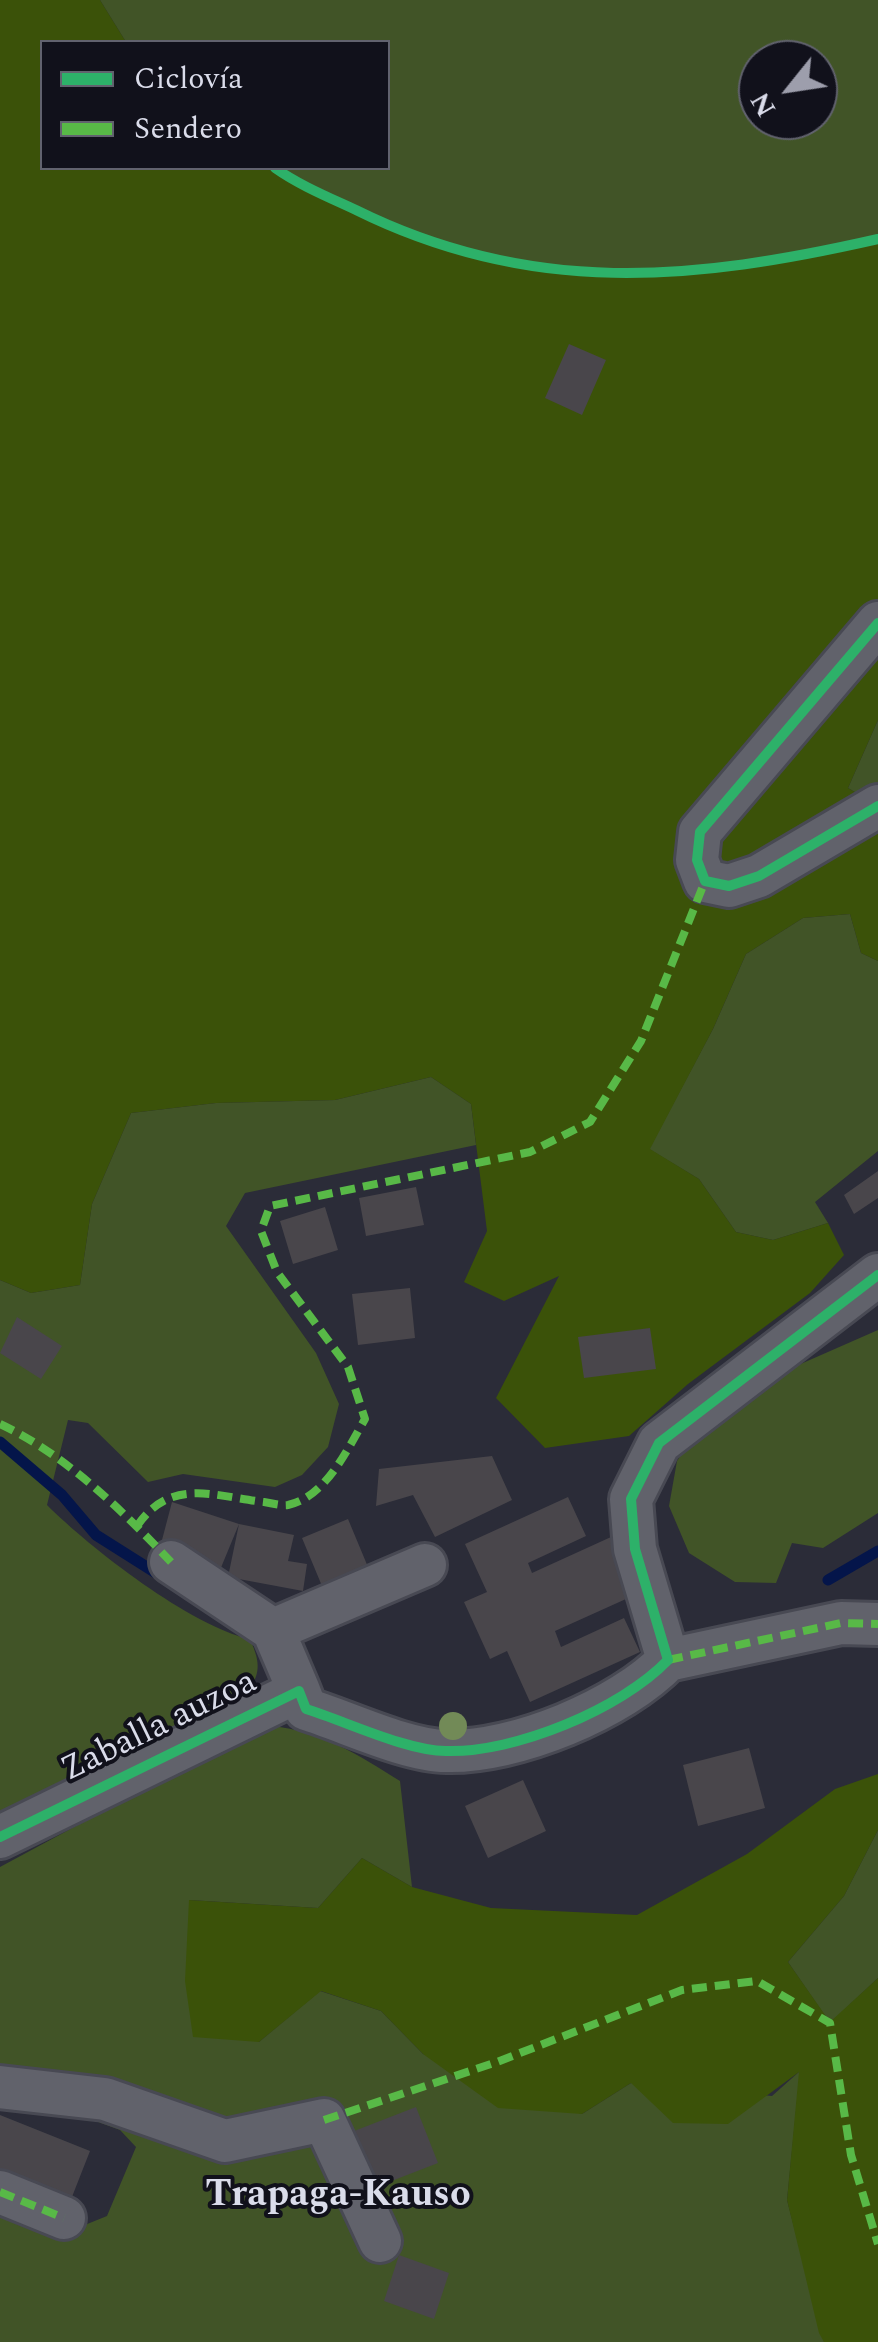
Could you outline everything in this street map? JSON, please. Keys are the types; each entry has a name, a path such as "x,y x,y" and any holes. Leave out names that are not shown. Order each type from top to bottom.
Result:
{"street":[{"path":"878,622 700,832 697,860 705,880 729,886 759,876 878,806"},
{"path":"878,1275 659,1443 632,1499 634,1549 668,1660 841,1623 878,1624"},
{"path":"171,1562 273,1630 299,1692"},
{"path":"273,1630 425,1566"},
{"name":"Zaballa auzoa","path":"0,1837 299,1692 306,1708 444,1752 508,1743 562,1724 647,1682 668,1660"},
{"path":"0,2087 105,2099 225,2141 324,2120 380,2242"},
{"path":"0,2192 64,2218"}],"green space":[{"path":"0,0 100,0 125,40 40,40 40,170 279,170 405,235 509,266 600,274 715,270 878,239 878,720 848,788 878,806 878,961 861,953 850,914 803,918 746,954 713,1029 650,1149 699,1179 736,1232 773,1240 828,1223 844,1255 810,1293 688,1384 629,1436 545,1448 496,1398 559,1276 504,1301 464,1282 487,1231 471,1104 431,1077 335,1100 216,1103 131,1113 92,1204 80,1285 31,1293 0,1280"},
{"path":"100,0 878,0 878,239 743,264 678,271 614,273 550,268 486,257 421,238 278,170 390,170 390,40 125,40"},
{"path":"878,720 878,806 848,788"},
{"path":"850,914 861,953 878,961 878,1151 815,1202 828,1223 773,1240 736,1232 699,1179 649,1149 713,1029 746,954 803,918"},
{"path":"431,1077 471,1104 476,1145 245,1193 226,1226 316,1353 339,1404 328,1447 302,1475 275,1487 183,1474 148,1482 88,1423 68,1420 47,1505 143,1584 200,1619 250,1639 258,1669 250,1688 245,1696 0,1819 0,1280 31,1293 80,1285 92,1204 131,1113 216,1103 335,1100"},
{"path":"878,1330 878,1513 823,1548 792,1543 776,1583 735,1582 689,1553 669,1506 677,1461 702,1422 771,1377"},
{"path":"272,1726 323,1739 400,1781 412,1887 362,1858 318,1908 189,1900 259,2042 320,1991 381,2011 423,2054 582,2114 631,2083 772,2096 800,2071 787,2200 824,2342 0,2342 0,2204 70,2231 107,2216 136,2147 120,2130 14,2091 0,2081 0,1867 241,1737"},
{"path":"878,1774 878,1830 844,1896 788,1962 830,2022 878,1978 878,2342 824,2342 819,2333 787,2200 799,2072 728,2124 673,2123 631,2083 582,2114 498,2108 423,2054 381,2011 321,1991 259,2042 193,2037 185,1981 189,1900 318,1908 362,1858 412,1887 491,1908 637,1915 747,1854 835,1789"},
{"path":"878,1830 878,1978 830,2023 788,1962 844,1896"}],"building":[{"path":"569,344 606,360 582,415 545,398"},
{"path":"878,1171 878,1198 854,1214 844,1195"},
{"path":"416,1187 424,1225 366,1236 359,1198"},
{"path":"325,1207 338,1250 293,1264 280,1221"},
{"path":"410,1288 415,1338 358,1345 352,1294"},
{"path":"17,1317 62,1346 41,1379 0,1353"},
{"path":"650,1328 656,1369 584,1378 578,1337"},
{"path":"492,1456 512,1500 435,1537 413,1495 376,1506 379,1469"},
{"path":"568,1497 586,1536 528,1563 532,1573 611,1537 637,1594 555,1631 561,1647 624,1618 640,1652 530,1702 507,1651 490,1659 464,1602 487,1592 465,1544"},
{"path":"172,1502 239,1524 220,1570 162,1540"},
{"path":"348,1519 368,1567 322,1586 302,1538"},
{"path":"239,1524 294,1535 288,1561 307,1564 303,1591 228,1577"},
{"path":"749,1748 765,1808 698,1826 683,1765"},
{"path":"523,1780 546,1831 488,1858 465,1806"},
{"path":"416,2107 438,2163 371,2189 349,2133"},
{"path":"0,2115 90,2151 68,2207 0,2180"},
{"path":"399,2255 449,2273 434,2319 384,2301"}],"waterway":[{"path":"0,1442 62,1495 96,1535 164,1578"},
{"path":"828,1580 878,1551"}],"marked path":[{"path":"137,1526 150,1511 179,1495 210,1494 288,1505 302,1500 325,1482 365,1419 348,1367 277,1272 261,1231 270,1206 530,1152 590,1122 641,1041 705,881"},
{"path":"0,1424 70,1467 171,1562"},
{"path":"668,1660 841,1623 878,1624"},
{"path":"324,2120 497,2062 682,1990 757,1981 830,2023 851,2155 878,2244"},
{"path":"0,2192 64,2218"}],"cycle path":[{"path":"278,170 421,238 486,257 550,268 614,273 678,271 743,264 878,239"},
{"path":"878,623 700,832 697,860 705,881 729,886 759,876 878,806"},
{"path":"0,1837 299,1691 306,1709 395,1741 446,1751 503,1745 534,1736 623,1695 668,1660 635,1549 631,1499 659,1443 878,1275"}],"district":[{"name":"Trapaga-Kauso","path":"338,2198"}]}
